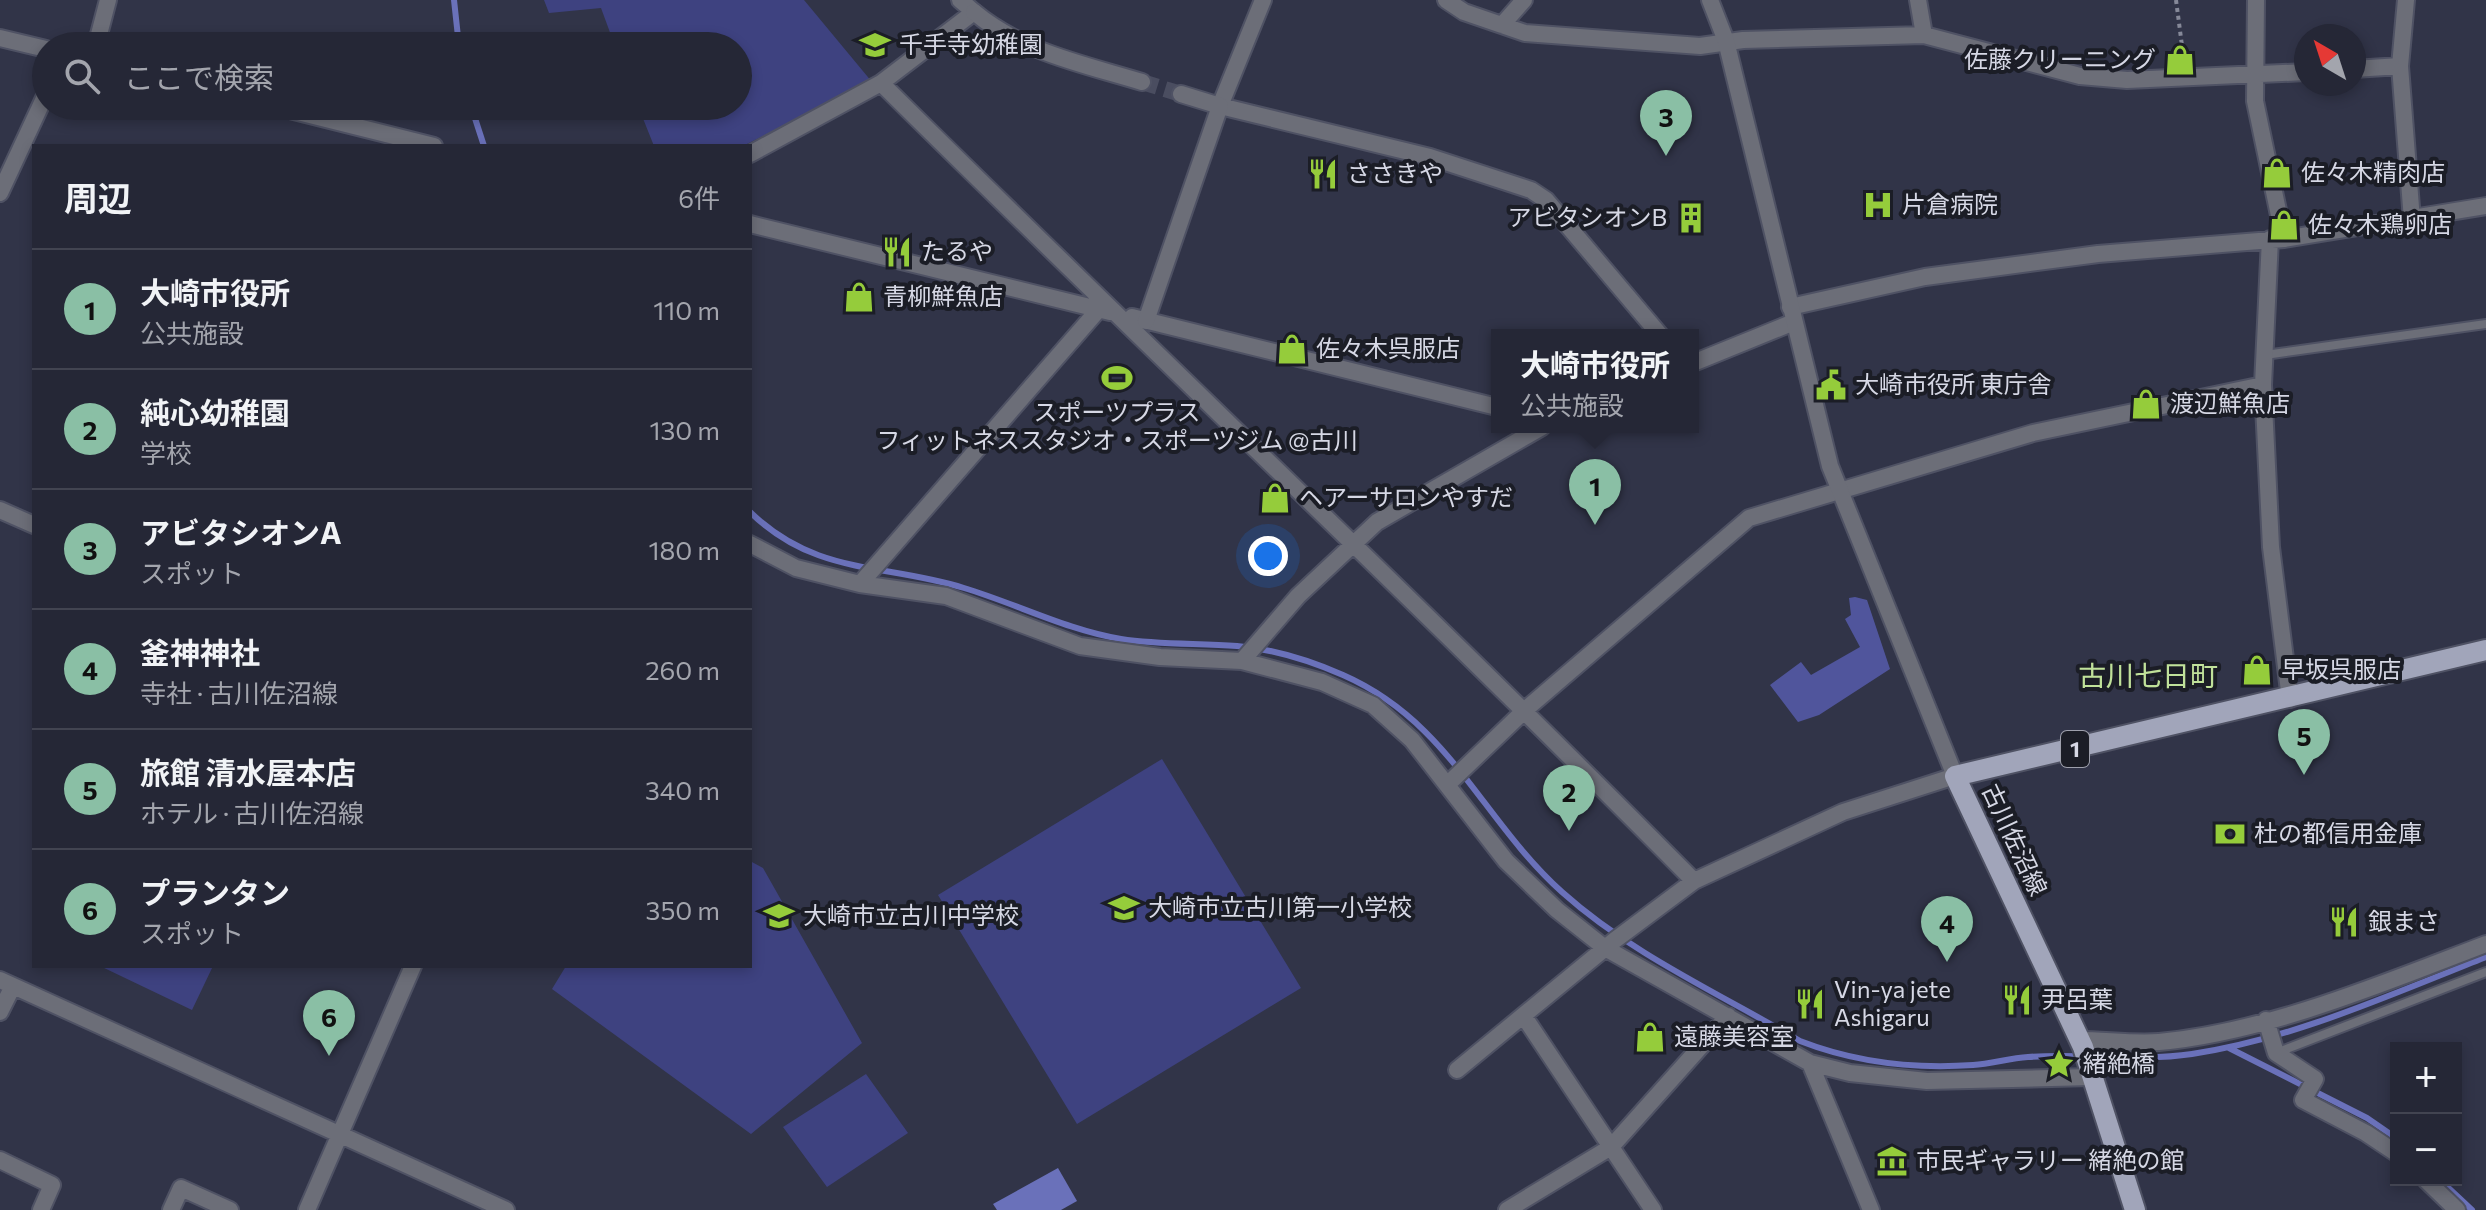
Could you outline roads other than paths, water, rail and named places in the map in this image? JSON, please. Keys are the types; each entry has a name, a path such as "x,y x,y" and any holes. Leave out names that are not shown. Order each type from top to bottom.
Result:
{"main road":[{"name":"古川佐沼線","path":"2135,1210 2085,1058 1955,776 2290,699 2486,650"}],"street":[{"path":"100,32 108,0"},
{"path":"960,0 1001,34 1031,47 1142,82"},
{"path":"1146,321 1220,106 1263,0"},
{"path":"1446,0 1464,12 1525,33 1700,46 1726,41 1924,35 2080,76 2127,80 2294,73"},
{"path":"1502,25 1524,0"},
{"path":"1457,1070 1525,1018 1615,940 1694,881 1843,812 1955,776 1840,493 1792,314 1726,41 1710,0"},
{"path":"1918,0 1924,35"},
{"path":"2256,0 2255,101 2277,239 2263,385 2271,547 2290,699"},
{"path":"2406,0 2400,66 2412,220"},
{"path":"752,153 881,83 974,12"},
{"path":"0,38 32,46"},
{"path":"2366,68 2400,66"},
{"path":"881,83 1106,311 1525,710 1694,881"},
{"path":"1181,94 1430,157 1531,190 1546,200 1655,329"},
{"path":"0,193 33,142 39,120"},
{"path":"330,120 426,144"},
{"path":"1699,360 1792,314 1925,277 2098,254 2277,239 2486,206"},
{"path":"752,224 1491,406"},
{"path":"864,580 1106,311"},
{"path":"1452,780 1525,710 1749,518 2033,433 2263,385"},
{"path":"1244,658 1352,544 1402,506 1531,433"},
{"path":"0,510 32,524"},
{"path":"752,545 796,568 946,596 1080,646 1160,657 1244,658 1322,682 1373,705 1452,780 1506,861 1557,910 1615,940 1728,1016 1810,1063 1850,1073 1927,1081 2085,1058 2156,1042 2203,1036 2271,1036 2383,983 2486,944"},
{"path":"307,1210 342,1138 412,968"},
{"path":"0,1012 7,983 506,1210"},
{"path":"1507,1210 1611,1147 1728,1016"},
{"path":"1525,1018 1653,1210"},
{"path":"2271,1036 2315,1079 2303,1100 2390,1149"},
{"path":"1810,1063 1871,1210"},
{"path":"0,1160 52,1185 41,1210"},
{"path":"2432,1186 2457,1210"},
{"path":"171,1210 181,1188 230,1210"}],"lane":[{"path":"2264,355 2486,324"},
{"path":"2271,1036 2486,972"}],"waterway":[{"path":"454,0 457,32"},
{"path":"476,120 483,144"},
{"path":"752,514 775,533 825,558 964,588 1101,635 1136,641 1264,650 1305,660 1343,675 1380,695 1411,718 1438,745 1534,864 1589,914 1647,954 1800,1041 1842,1054 1907,1065 1951,1066 2028,1057 2192,1054 2267,1038 2305,1026 2486,957"},
{"path":"2229,1048 2367,1118 2390,1134"},
{"path":"2446,1186 2472,1210"}],"tunnel":[{"path":"1142,82 1181,94"}],"place":[{"name":"千手寺幼稚園","path":"875,45"},
{"name":"佐藤クリーニング","path":"2180,60"},
{"name":"アビタシオンA","path":"1666,156"},
{"name":"佐々木精肉店","path":"2277,173"},
{"name":"ささきや","path":"1323,174"},
{"name":"片倉病院","path":"1878,205"},
{"name":"アビタシオンB","path":"1691,218"},
{"name":"佐々木鶏卵店","path":"2284,225"},
{"name":"たるや","path":"897,252"},
{"name":"青柳鮮魚店","path":"859,297"},
{"name":"佐々木呉服店","path":"1292,349"},
{"name":"スポーツプラス フィットネススタジオ・スポーツジム @古川","path":"1117,378"},
{"name":"大崎市役所 東庁舎","path":"1831,385"},
{"name":"渡辺鮮魚店","path":"2146,404"},
{"name":"ヘアーサロンやすだ","path":"1275,498"},
{"name":"大崎市役所","path":"1595,525"},
{"name":"早坂呉服店","path":"2257,670"},
{"name":"旅館 清水屋本店","path":"2304,775"},
{"name":"純心幼稚園","path":"1569,831"},
{"name":"杜の都信用金庫","path":"2230,834"},
{"name":"大崎市立古川第一小学校","path":"1124,908"},
{"name":"大崎市立古川中学校","path":"779,916"},
{"name":"銀まさ","path":"2344,922"},
{"name":"釜神神社","path":"1947,962"},
{"name":"尹呂葉","path":"2017,1000"},
{"name":"Vin-ya jete Ashigaru","path":"1810,1004"},
{"name":"遠藤美容室","path":"1650,1037"},
{"name":"プランタン","path":"329,1056"},
{"name":"緒絶橋","path":"2059,1064"},
{"name":"市民ギャラリー 緒絶の館","path":"1892,1161"}],"district":[{"name":"古川七日町","path":"2148,676"}]}
